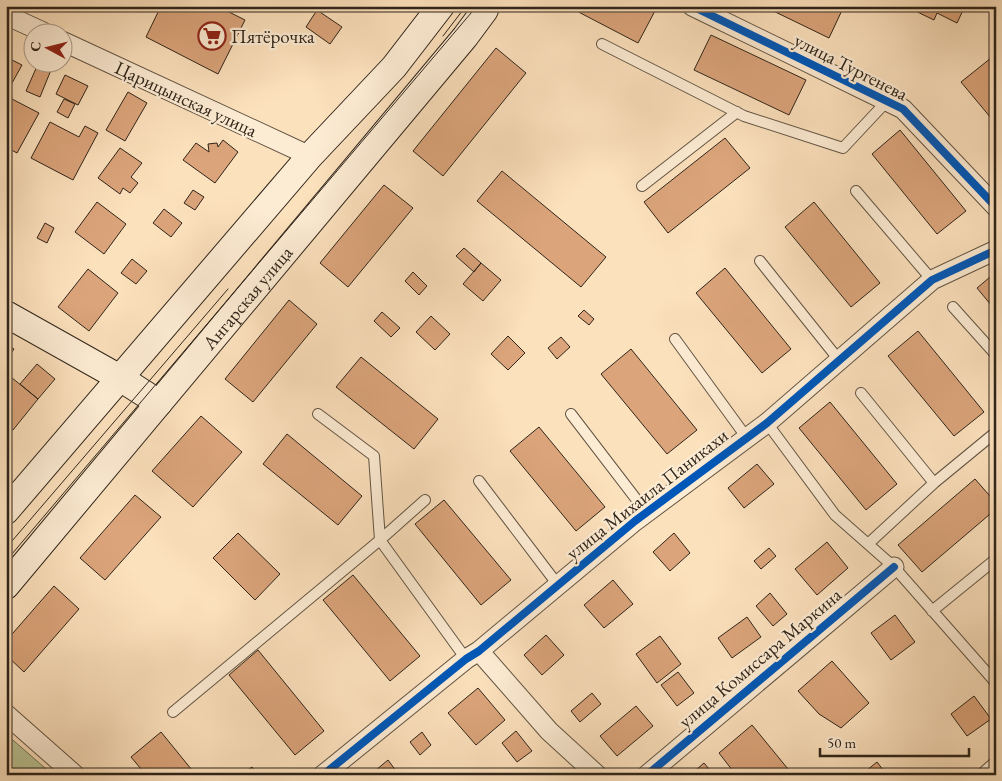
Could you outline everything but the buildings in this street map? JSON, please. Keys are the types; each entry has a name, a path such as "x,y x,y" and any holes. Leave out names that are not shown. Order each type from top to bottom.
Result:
{"main road":[{"path":"6,511 310,156 394,67 441,6"},
{"name":"Ангарская улица","path":"6,586 465,37 486,8"},
{"path":"6,314 120,378 160,403"}],"street":[{"name":"улица Тургенева","path":"692,6 904,109 996,207"},
{"path":"6,15 22,22"},
{"name":"Царицынская улица","path":"72,47 310,156"},
{"name":"улица Михаила Паникахи","path":"323,775 473,655 646,512 767,423 932,280 996,250"},
{"name":"улица Комиссара Маркина","path":"647,775 894,566"},
{"path":"473,655 548,731 597,775"},
{"path":"6,714 75,775"},
{"path":"987,775 996,767"}],"lane":[{"path":"602,44 737,112 843,148 887,101"},
{"path":"642,186 737,112"},
{"path":"856,191 932,280"},
{"path":"760,261 839,360"},
{"path":"953,307 996,355"},
{"path":"675,339 747,438"},
{"path":"861,392 934,482"},
{"path":"318,414 374,456 380,540 473,655"},
{"path":"572,414 646,512"},
{"path":"767,423 835,514 894,566 996,683"},
{"path":"868,544 934,482 996,432"},
{"path":"478,481 558,585"},
{"path":"173,712 380,540 425,500"},
{"path":"932,611 996,559"}],"green space":[{"path":"6,734 53,775 6,775"}],"tram line":[{"path":"443,36 466,6"},
{"path":"6,561 477,6"},
{"path":"6,548 228,289"}],"cycle path":[{"path":"692,6 903,109 996,207"},
{"path":"323,775 466,659 479,651 635,521 767,423 932,280 996,250"},
{"path":"647,775 894,567"}],"place":[{"name":"Пятёрочка","path":"212,36"}]}
